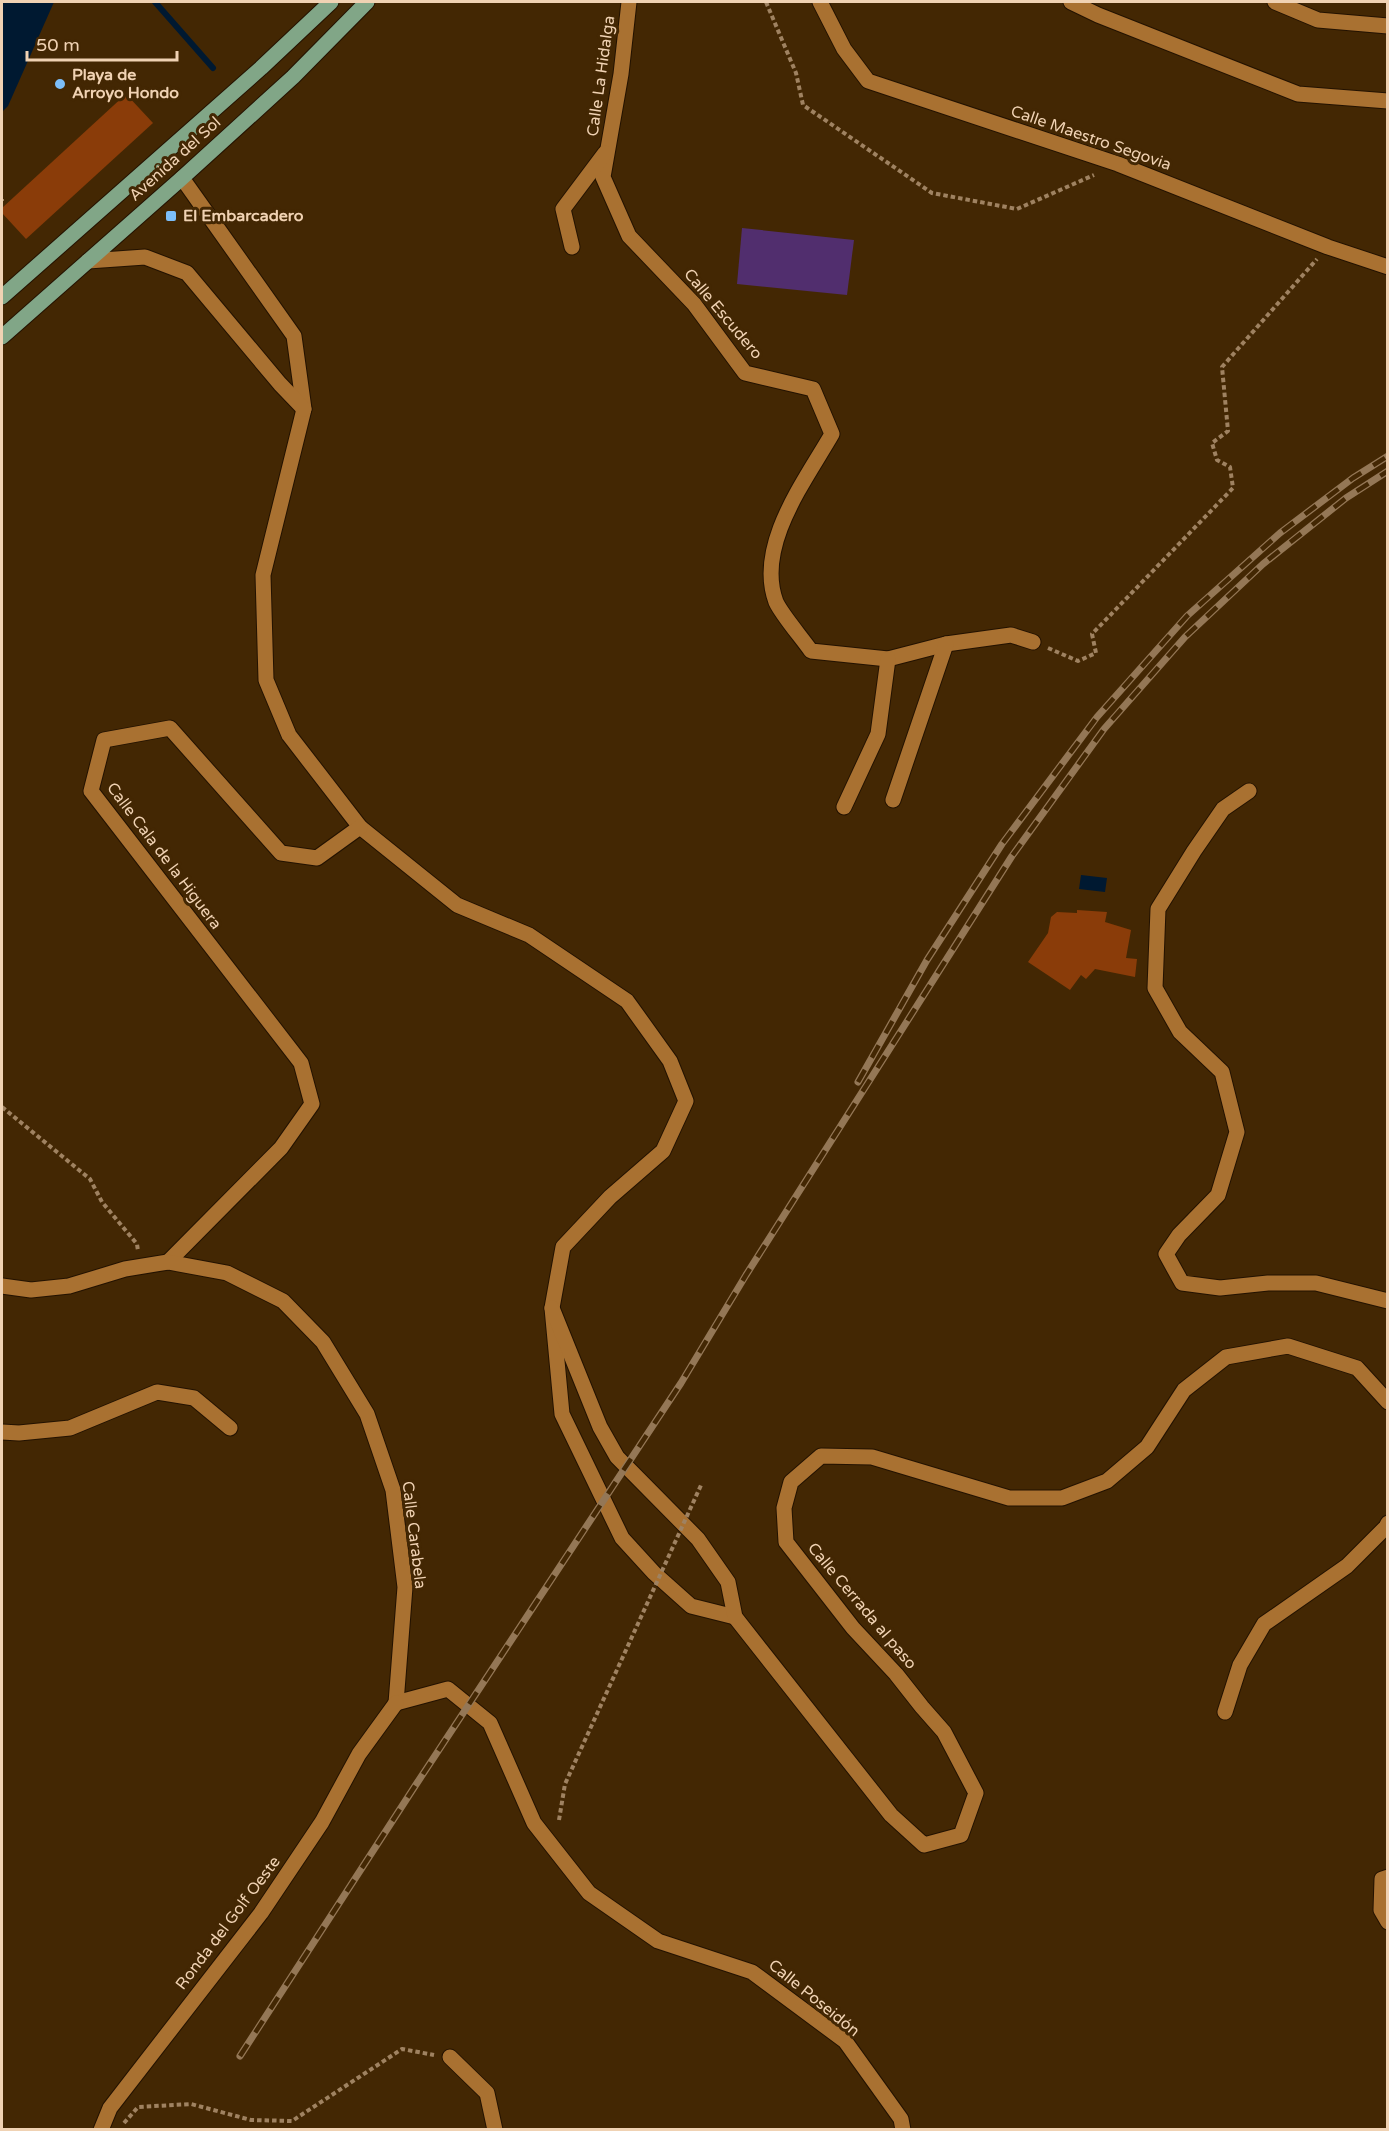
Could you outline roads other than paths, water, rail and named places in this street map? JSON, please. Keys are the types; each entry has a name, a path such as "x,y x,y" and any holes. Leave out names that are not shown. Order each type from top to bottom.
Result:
{"main road":[{"name":"Avenida del Sol","path":"2,297 244,83 331,2"},
{"name":"Avenida del Sol","path":"2,337 293,77 367,2"}],"street":[{"name":"Calle La Hidalga","path":"572,247 563,209 609,148 621,74 629,2"},
{"name":"Calle Maestro Segovia","path":"819,2 844,50 868,81 1118,164 1328,247 1388,267"},
{"path":"1071,2 1098,15 1298,94 1388,101"},
{"path":"1275,2 1318,20 1388,26"},
{"name":"Calle Escudero","path":"609,148 603,177 629,236 694,304 745,373 813,389 832,434 785,514 770,569 777,603 812,651 888,659 946,644 1011,635 1033,642"},
{"path":"182,178 294,336 304,409 263,575 266,680 290,735 360,827 457,905 529,935 627,1001 670,1061 686,1101 663,1151 610,1197 564,1247 552,1308 562,1414 622,1538 654,1573 691,1606 735,1617"},
{"path":"88,261 145,257 187,273 280,384 304,409"},
{"path":"893,800 946,644"},
{"path":"844,807 878,734 888,659"},
{"name":"Calle Cala de la Higuera","path":"168,1262 281,1148 312,1104 301,1063 91,791 104,740 170,728 281,853 317,858 360,827"},
{"path":"1249,791 1223,809 1158,909 1155,988 1180,1032 1222,1072 1238,1132 1218,1195 1179,1235 1166,1254 1182,1283 1220,1288 1269,1283 1316,1283 1388,1301"},
{"name":"Calle Carabela","path":"2,1286 31,1290 69,1286 125,1269 168,1262 227,1273 283,1301 323,1342 367,1414 393,1490 405,1587 396,1703"},
{"name":"Calle Cerrada al paso","path":"552,1308 600,1427 617,1457 698,1539 728,1582 735,1617 891,1815 924,1845 961,1835 976,1793 944,1732 896,1674 853,1628 786,1542 784,1508 791,1482 820,1456 872,1457 1009,1498 1062,1497 1107,1481 1146,1447 1184,1390 1226,1357 1288,1346 1357,1368 1388,1402"},
{"path":"2,1432 19,1433 70,1428 157,1392 194,1398 230,1428"},
{"path":"1225,1712 1240,1665 1264,1624 1347,1566 1388,1523"},
{"name":"Calle Poseidón","path":"396,1703 448,1689 490,1723 534,1823 589,1893 658,1941 752,1972 836,2034 845,2041 901,2119 903,2130"},
{"name":"Ronda del Golf Oeste","path":"101,2130 110,2109 261,1913 322,1822 359,1754 396,1703"},
{"path":"1388,1877 1382,1879 1381,1910 1388,1922"},
{"path":"450,2057 487,2093 495,2130"}],"water":[{"path":"2,2 54,2 8,106 2,112"},
{"path":"1081,875 1107,878 1105,892 1079,889"}],"waterway":[{"path":"155,2 213,68"}],"railway":[{"path":"858,1082 927,960 1002,844 1097,717 1187,616 1280,533 1353,478 1388,456"},
{"path":"240,2056 681,1383 746,1275 1012,856 1104,729 1185,637 1263,564 1346,498 1388,471"}],"place":[{"name":"Playa de Arroyo Hondo","path":"60,84"},
{"name":"El Embarcadero","path":"171,216"}]}
